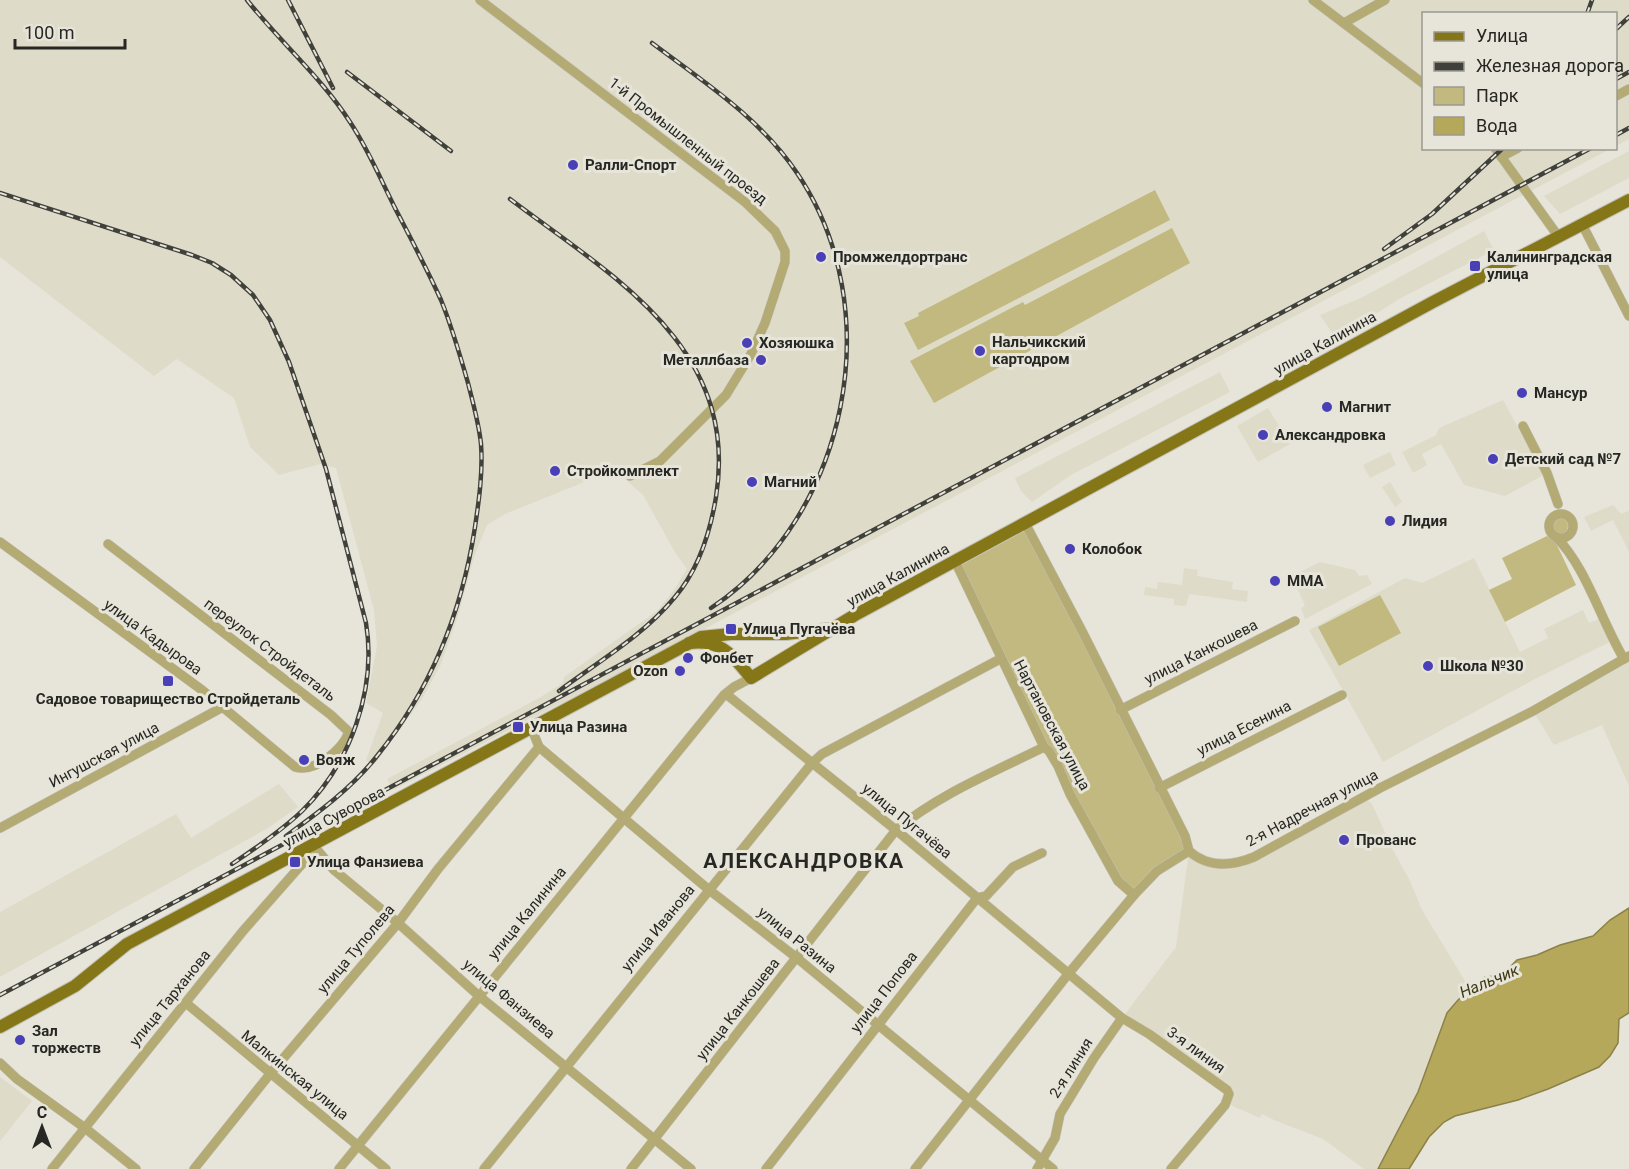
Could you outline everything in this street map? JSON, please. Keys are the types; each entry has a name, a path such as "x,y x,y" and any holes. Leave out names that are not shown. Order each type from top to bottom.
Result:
{"main road":[{"name":"улица Калинина","path":"751,678 955,561 1425,306 1629,200"},
{"name":"улица Суворова","path":"0,1028 75,986 127,944 316,850 531,727 689,643 707,635 786,634 833,629"},
{"path":"689,643 701,641 721,647 730,653 751,678"}],"street":[{"name":"1-й Промышленный проезд","path":"480,0 745,202 771,227 784,246 785,262 765,323 736,380 721,400 660,461 630,477"},
{"path":"1313,0 1422,82"},
{"path":"1344,23 1385,0"},
{"path":"1496,150 1558,236"},
{"path":"1501,157 1514,150"},
{"path":"1582,224 1629,316"},
{"path":"1523,426 1547,473 1558,504 1571,520 1573,527 1568,535 1568,548"},
{"path":"1558,504 1549,528 1568,548 1612,640 1626,658"},
{"path":"1554,517 1560,514 1566,516"},
{"path":"915,1169 1069,973 1134,895 1157,871 1189,851 1185,836 1025,523"},
{"path":"1555,536 1568,535"},
{"name":"улица Кадырова","path":"0,542 193,684 286,759"},
{"name":"переулок Стройдеталь","path":"108,544 331,715 349,732 336,750 303,770 295,767 286,759"},
{"name":"Нартановская улица","path":"955,561 1044,747 1058,766 1118,880 1134,895"},
{"name":"улица Канкошева","path":"1120,710 1295,621"},
{"name":"2-я Надречная улица","path":"1189,851 1206,862 1216,864 1235,863 1254,857 1380,788 1533,711 1626,658"},
{"name":"улица Иванова","path":"484,1169 812,763 822,754 1000,659"},
{"name":"улица Калинина","path":"339,1169 726,694 751,678"},
{"name":"улица Пугачёва","path":"726,694 1069,973"},
{"name":"улица Есенина","path":"1159,788 1342,695"},
{"name":"Ингушская улица","path":"0,828 222,708"},
{"path":"531,727 538,747"},
{"name":"улица Разина","path":"538,747 708,890 797,958 1053,1169"},
{"name":"улица Туполева","path":"194,1169 270,1074 398,923 438,869 538,747"},
{"name":"улица Канкошева","path":"631,1169 896,830 949,795 1044,747"},
{"name":"улица Фанзиева","path":"316,850 334,870 398,923 479,996 691,1169"},
{"name":"улица Тарханова","path":"52,1169 243,931 316,850"},
{"name":"улица Попова","path":"766,1169 977,898 986,896 1013,867 1042,853"},
{"name":"3-я линия","path":"1069,973 1122,1018 1149,1034 1229,1094 1225,1105 1171,1169"},
{"name":"Малкинская улица","path":"186,1003 386,1169"},
{"name":"2-я линия","path":"1037,1169 1055,1138 1060,1114 1094,1058 1122,1018"},
{"path":"0,1064 135,1169"}],"shaded area":[{"path":"0,0 1629,0 1629,139 1617,145 1617,12 1422,12 1422,150 1608,150 693,635 393,790 387,779 539,698 563,683 564,677 657,611 687,569 643,495 627,481 617,466 505,514 487,525 474,557 457,619 441,664 422,699 373,766 366,760 383,713 366,703 377,646 374,610 336,468 321,464 279,475 250,447 234,398 177,359 154,376 0,257"},
{"path":"1629,151 1629,178 1560,214 1544,196"},
{"path":"1484,231 1494,250 1399,299 1338,341 1320,315 1363,297"},
{"path":"1220,372 1230,392 1071,475 1032,502 1021,491 1015,478"},
{"name":"Детский сад №7","path":"1503,400 1544,475 1505,496 1464,485 1441,444 1422,454 1427,465 1413,473 1402,452 1436,435 1439,428"},
{"name":"Александровка","path":"1268,408 1290,444 1258,462 1237,426"},
{"path":"1390,452 1396,465 1370,478 1363,465"},
{"path":"1390,482 1402,502 1395,507 1382,487"},
{"path":"1613,505 1621,514 1628,511 1629,513 1629,552 1613,520 1591,531 1584,517"},
{"name":"Школа №30","path":"1474,558 1520,652 1548,638 1544,629 1583,610 1589,623 1599,619 1610,642 1533,680 1383,762 1309,630 1405,578 1422,583"},
{"path":"1320,562 1355,570 1359,576 1367,575 1372,584 1305,619 1301,608 1305,606 1297,587 1304,583 1300,572"},
{"path":"1184,568 1198,570 1197,576 1233,582 1232,589 1248,591 1247,602 1189,594 1186,606 1174,605 1174,599 1144,595 1145,587 1157,589 1158,582 1182,585"},
{"path":"1629,656 1629,786 1602,725 1554,745 1533,711"},
{"path":"279,784 298,807 268,828 0,977 0,912 176,814 191,838"},
{"path":"1364,797 1372,804 1422,910 1470,989 1447,1013 1418,1092 1378,1169 1364,1169 1323,1139 1262,1114 1260,1118 1226,1103 1229,1094 1122,1018 1176,947 1189,851 1197,858 1235,863"},
{"path":"0,1077 32,1101 0,1141"}],"green space":[{"path":"1155,190 1170,220 918,350 904,323 919,316 918,313"},
{"path":"1172,228 1190,263 934,403 910,361 1023,302 1025,305"},
{"path":"1560,518 1568,526 1560,534 1552,526"},
{"path":"1025,523 1189,851 1134,895 1118,881 1071,794 955,561"},
{"path":"1547,536 1556,543 1576,585 1505,622 1489,590 1512,579 1502,558"},
{"path":"1380,595 1401,633 1339,666 1318,627"}],"water":[{"name":"Нальчик","path":"1629,908 1629,1013 1619,1019 1618,1043 1610,1056 1599,1067 1548,1089 1518,1100 1455,1116 1444,1122 1429,1137 1409,1169 1378,1169 1418,1092 1447,1013 1458,1000 1485,977 1502,975 1517,960 1593,936 1610,920"}],"railway":[{"path":"247,0 326,90 357,132 445,310 468,383 481,444 480,486 469,558 453,619 429,676 396,730 367,768 335,799 286,836"},
{"path":"288,0 333,88"},
{"path":"1588,12 1592,0"},
{"path":"1617,28 1629,17"},
{"path":"652,43 749,118 782,153 797,173 826,227 842,286 847,347 840,408 823,466 795,521 758,569 711,608"},
{"path":"347,72 451,151"},
{"path":"1617,78 1629,72"},
{"path":"1617,134 1629,128"},
{"path":"1384,249 1432,214 1501,150"},
{"path":"0,995 1587,150"},
{"path":"0,193 192,255 212,263 231,275 253,295 270,320 289,362 326,469 366,623 367,674 363,700 346,749 319,792 286,825 232,864"},
{"path":"510,199 589,257 660,321 688,357 708,398 718,444 716,497 702,550 691,575 675,597 649,624 559,691"}],"place":[{"name":"Ралли-Спорт","path":"573,165"},
{"name":"Промжелдортранс","path":"821,257"},
{"name":"Калининградская улица","path":"1475,266"},
{"name":"Хозяюшка","path":"747,343"},
{"name":"Нальчикский картодром","path":"980,351"},
{"name":"Металлбаза","path":"761,360"},
{"name":"Мансур","path":"1522,393"},
{"name":"Магнит","path":"1327,407"},
{"name":"Александровка","path":"1263,435"},
{"name":"Детский сад №7","path":"1493,459"},
{"name":"Стройкомплект","path":"555,471"},
{"name":"Магний","path":"752,482"},
{"name":"Лидия","path":"1390,521"},
{"name":"Колобок","path":"1070,549"},
{"name":"MMA","path":"1275,581"},
{"name":"Улица Пугачёва","path":"731,629"},
{"name":"Фонбет","path":"688,658"},
{"name":"Школа №30","path":"1428,666"},
{"name":"Ozon","path":"680,671"},
{"name":"Садовое товарищество Стройдеталь","path":"168,681"},
{"name":"Улица Разина","path":"518,727"},
{"name":"Вояж","path":"304,760"},
{"name":"Прованс","path":"1344,840"},
{"name":"Улица Фанзиева","path":"295,862"},
{"name":"Зал торжеств","path":"20,1040"}],"district":[{"name":"АЛЕКСАНДРОВКА","path":"804,861"}]}
